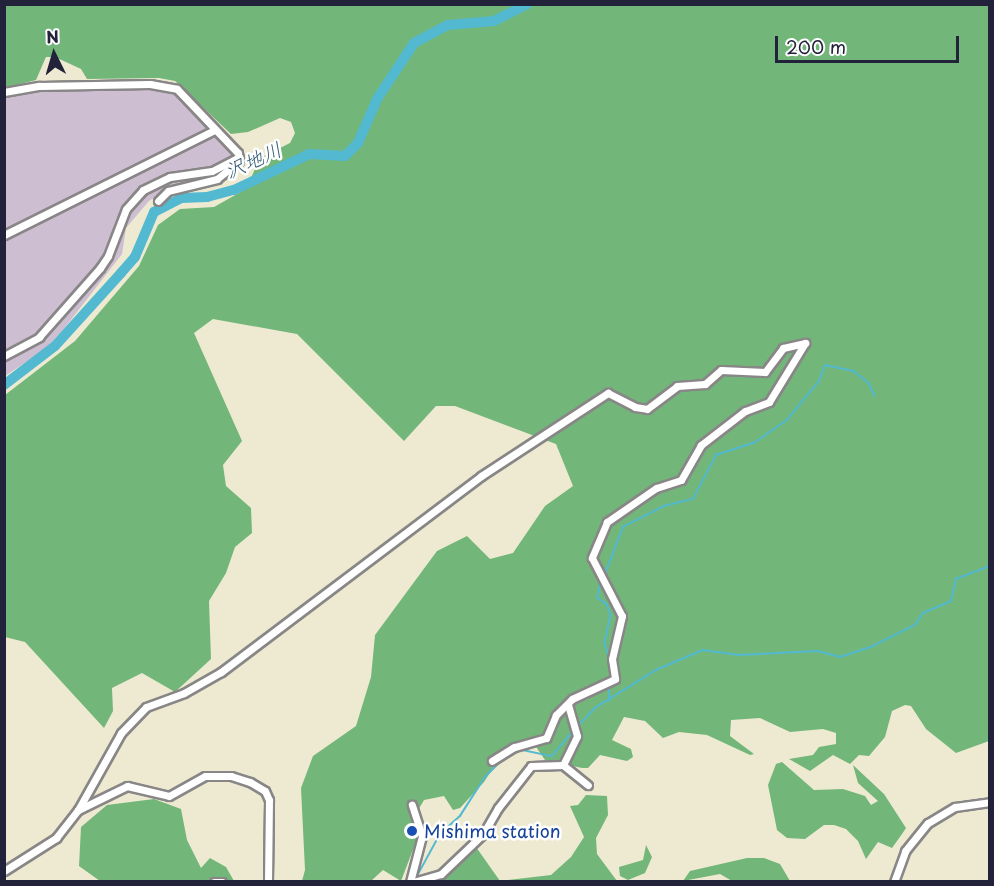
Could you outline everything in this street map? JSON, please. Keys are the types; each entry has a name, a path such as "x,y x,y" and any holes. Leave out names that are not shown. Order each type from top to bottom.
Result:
{"street":[{"path":"4,92 39,86 165,85 177,89 239,157"},
{"path":"4,235 215,130"},
{"path":"158,201 168,191 217,179 237,165 239,157"},
{"path":"4,356 39,337 100,268 108,256 126,208 143,190 170,177 212,171 239,157"},
{"path":"4,871 49,844 78,810 121,733 146,707 184,693 221,672 481,476 608,393 635,407 647,409 677,386 705,384 721,370 765,372 783,348 805,343 769,402 745,411 701,445 681,480 657,488 618,512 603,529 592,558 605,578 623,619 612,659 615,679 588,688 568,704 556,716 546,738 514,747 492,761"},
{"path":"562,765 577,736 568,704"},
{"path":"412,805 422,836 412,882 441,874 483,834 524,771 542,764 562,765 588,785"},
{"path":"78,810 127,786 168,796 205,776 222,774 250,782 265,791 269,800 268,882"},
{"path":"894,882 905,851 928,823 955,807 990,802"},
{"path":"214,882 222,882"}],"shaded area":[{"path":"165,81 176,84 212,117 244,152 246,161 218,181 165,190 149,201 126,228 122,254 63,330 44,350 5,376 5,89 31,83"}],"green space":[{"path":"5,5 989,5 989,741 956,753 926,729 911,706 905,705 892,711 885,737 869,756 859,755 850,764 833,755 810,771 789,759 813,755 819,747 836,744 836,733 823,729 790,732 760,718 731,720 730,736 754,754 750,755 707,735 679,732 663,738 645,721 624,717 612,740 631,749 633,757 627,761 600,755 588,768 582,768 545,760 532,741 516,743 508,745 484,782 460,808 453,810 444,796 424,800 414,817 419,834 401,881 383,870 371,881 302,881 305,870 301,788 313,756 356,726 371,677 375,635 437,551 467,536 490,559 513,553 545,506 573,486 556,444 455,406 436,406 404,441 297,334 213,319 194,333 242,441 223,465 226,486 251,508 252,533 235,547 226,573 209,601 211,659 175,692 142,673 112,688 113,711 104,728 25,642 5,637 5,395 75,341 139,266 158,225 180,209 214,207 246,189 260,158 290,143 295,133 291,122 280,118 248,132 231,134 175,81 159,78 87,79 81,69 55,57 46,57 36,80 5,88"},
{"path":"782,762 814,790 843,789 865,796 871,805 878,801 858,783 853,765 884,794 906,828 892,848 878,842 866,859 858,841 846,829 834,825 824,825 805,839 787,838 777,830 768,785 776,764"},
{"path":"586,795 607,796 608,815 596,838 597,854 617,881 500,881 551,875 571,857 584,837 570,806 578,805"},
{"path":"154,799 181,809 187,840 201,868 210,858 226,867 234,881 100,881 79,866 81,827 107,805"},
{"path":"646,845 652,857 645,873 628,880 620,876 619,867 643,860"},
{"path":"476,847 500,881 438,881"},
{"path":"747,858 764,858 780,864 790,881 732,881 720,874 683,881 690,871"}],"waterway":[{"name":"沢地川","path":"4,385 55,346 135,257 154,212 181,198 207,197 234,190 309,154 345,156 358,143 377,99 414,43 448,25 494,21 528,4"},
{"path":"605,574 623,527 664,506 693,499 716,455 754,443 787,420 819,381 825,365 854,371 869,383 875,396"},
{"path":"580,724 595,708 656,670 703,650 739,655 818,651 840,657 873,646 915,625 923,613 951,601 956,579 990,566"},
{"path":"601,582 598,598 607,604 611,615 605,643 609,656"},
{"path":"609,661 609,668"},
{"path":"609,686 609,701"},
{"path":"518,749 552,756 572,732"},
{"path":"416,878 440,834 460,816 485,777 506,756"}],"place":[{"name":"Mishima station","path":"412,831"}]}
